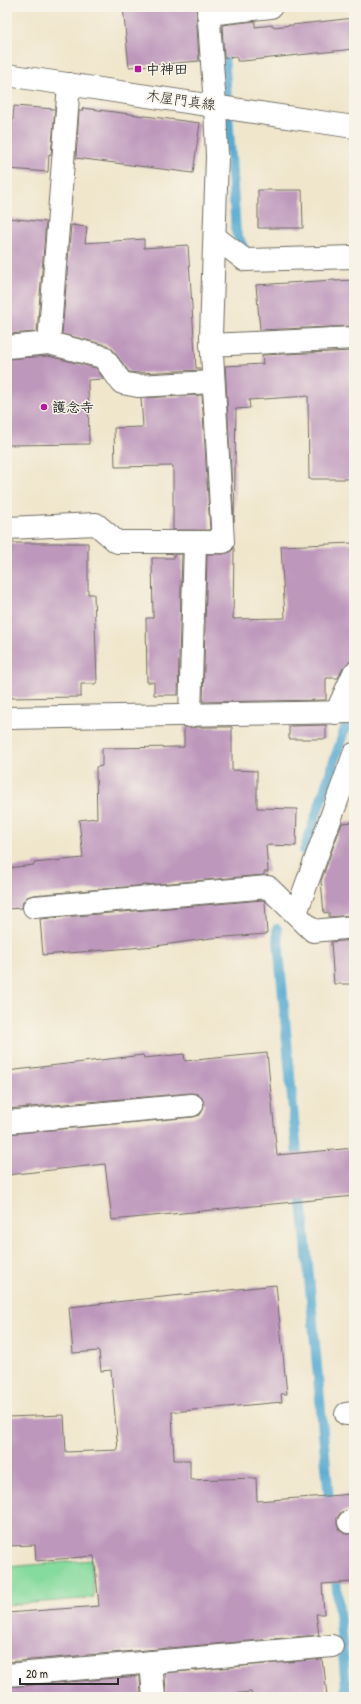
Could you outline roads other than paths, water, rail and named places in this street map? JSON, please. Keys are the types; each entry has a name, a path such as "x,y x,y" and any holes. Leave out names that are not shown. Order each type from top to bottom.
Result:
{"street":[{"path":"7,528 96,524 117,542 222,542 211,345 215,237 216,11 271,7"},
{"name":"木屋門真線","path":"7,75 354,127"},
{"path":"49,343 69,84"},
{"path":"215,237 245,260 354,257"},
{"path":"211,345 354,338"},
{"path":"7,347 49,343 104,357 122,383 138,386 213,382"},
{"path":"190,716 195,542"},
{"path":"7,718 190,716 346,712 354,673"},
{"path":"296,914 354,754"},
{"path":"34,907 268,887 313,931 354,927"},
{"path":"7,1122 192,1105"},
{"path":"7,1675 332,1646"},
{"path":"151,1662 154,1697"}],"waterway":[{"path":"221,11 236,232 246,253 248,253"},
{"path":"304,851 354,701"},
{"path":"277,929 298,1165"},
{"path":"301,1189 330,1510"},
{"path":"335,1570 347,1697"}],"place":[{"name":"中神田","path":"138,69"},
{"name":"護念寺","path":"44,407"}]}
